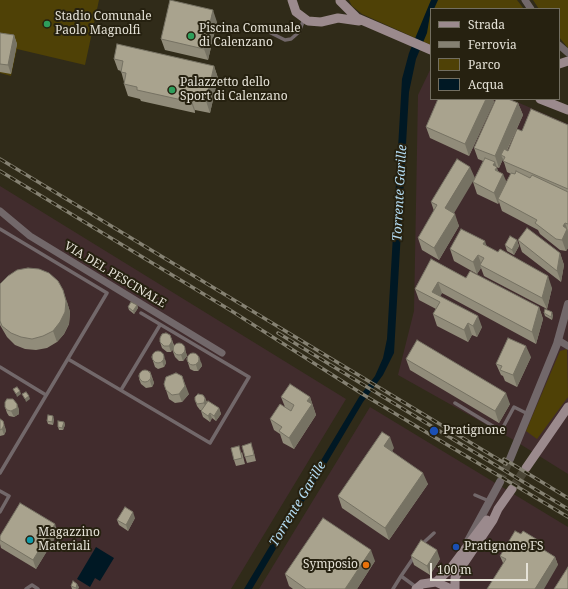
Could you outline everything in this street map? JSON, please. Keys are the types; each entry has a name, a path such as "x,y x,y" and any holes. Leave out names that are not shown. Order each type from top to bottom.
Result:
{"main road":[{"path":"291,1 296,12 304,20 316,22 344,18 369,23"},
{"path":"329,19 337,11 340,1 357,18 430,50"},
{"path":"543,100 565,108"},
{"path":"554,100 565,108"},
{"path":"526,468 568,407"},
{"path":"436,582 451,568 465,547 498,509 512,489"},
{"path":"455,589 455,578 458,572 493,520 498,509"},
{"path":"416,589 422,584 436,582 451,589"}],"street":[{"path":"560,46 568,53"},
{"name":"VIA DEL PESCINALE","path":"0,211 30,236 222,353"},
{"path":"510,459 558,340 568,304"},
{"path":"558,340 568,346"},
{"path":"465,547 500,482"}],"lane":[{"path":"265,30 285,40 291,39 299,32 304,20"},
{"path":"0,229 107,293 0,473"},
{"path":"68,359 210,443 249,377 141,313"},
{"path":"121,390 160,324"},
{"path":"0,367 46,395"},
{"path":"455,403 501,430 514,407 529,414"},
{"path":"0,512 9,496 1,493"},
{"path":"475,495 489,501"},
{"path":"420,547 434,533"},
{"path":"393,589 416,553"},
{"path":"401,576 416,589"},
{"path":"25,589 32,586 38,589"}],"shaded area":[{"path":"430,70 430,100 512,100 568,124 568,474 512,439 398,375 414,311 418,95"},
{"path":"0,186 346,399 231,589 0,589"},
{"path":"370,407 568,527 568,589 259,589"}],"green space":[{"name":"Stadio Comunale Paolo Magnolfi","path":"0,0 99,0 85,65 17,49 11,76 0,73"},
{"path":"349,0 517,0 523,8 430,8 430,45 362,14 352,6"},
{"path":"533,0 568,0 568,48 560,38 560,8 538,8"},
{"path":"567,349 568,397 537,439 526,431 560,351"}],"water":[{"name":"Torrente Garille","path":"431,0 438,0 434,8 430,8 427,33 416,59 409,92 394,353 383,375 363,402 252,589 244,589 359,397 375,376 383,358 387,339 402,79 409,53"},
{"path":"96,547 114,558 100,581 95,578 90,587 77,579"}],"building":[{"name":"Piscina Comunale di Calenzano","path":"170,0 213,10 204,49 161,39"},
{"path":"0,33 14,35 8,65 0,64"},
{"name":"Palazzetto dello Sport di Calenzano","path":"117,44 214,66 206,101 191,98 191,102 137,90 137,87 124,84 126,73 121,72 123,61 114,59"},
{"path":"438,100 486,100 465,144 426,127"},
{"path":"496,100 510,100 518,103 495,156 474,148"},
{"path":"531,109 568,125 568,189 503,161 505,157 501,155 504,149 508,151 517,129 522,131"},
{"path":"485,158 495,162 493,165 497,167 495,170 503,174 494,193 473,182"},
{"path":"457,159 470,167 445,208 455,214 434,248 418,238 437,205 431,202"},
{"path":"516,171 530,178 532,175 568,192 568,224 565,223 563,226 567,229 562,240 556,239 535,223 537,220 498,199 511,173 515,174"},
{"path":"527,228 560,253 557,271 518,240"},
{"path":"461,229 485,241 483,244 498,252 500,249 548,276 542,298 480,265 484,258 478,255 473,262 450,249"},
{"path":"510,236 517,240 512,250 505,245"},
{"path":"431,259 466,278 470,271 539,307 532,332 438,282 432,292 478,316 473,326 468,323 464,330 433,314 440,302 415,289"},
{"path":"28,268 39,269 49,273 58,281 63,290 66,301 65,312 53,331 32,339 11,333 2,326 0,321 0,284 17,270"},
{"path":"131,302 137,305 133,311 128,307"},
{"path":"545,309 552,312 551,317 544,313"},
{"path":"166,333 170,335 172,341 169,346 164,346 160,342 162,334"},
{"path":"508,338 526,346 513,375 500,370 502,366 496,364"},
{"path":"417,340 506,393 495,411 406,359"},
{"path":"177,343 181,343 185,349 181,355 177,355 173,351 173,347"},
{"path":"156,351 160,351 164,357 160,363 156,363 152,359 152,355"},
{"path":"191,353 195,353 199,359 195,365 191,365 187,361 187,357"},
{"path":"143,370 147,370 151,376 147,382 143,382 139,378 139,374"},
{"path":"176,373 182,376 185,386 179,394 172,395 166,390 164,384 166,377"},
{"path":"290,384 310,397 307,401 312,404 289,438 279,431 282,427 270,419 280,404 291,411 294,405 281,397"},
{"path":"17,387 20,391 16,394 13,389"},
{"path":"26,392 29,396 25,399 22,394"},
{"path":"198,394 203,395 205,398 204,403 197,404 195,397"},
{"path":"7,399 13,399 17,404 17,408 11,411 7,410 5,407 5,402"},
{"path":"208,401 219,408 214,416 210,413 208,416 201,411"},
{"path":"48,415 53,416 52,422 47,421"},
{"path":"0,419 3,421 4,425 0,430"},
{"path":"58,421 64,422 62,428 58,427"},
{"path":"382,432 390,437 384,446 423,473 385,528 338,496"},
{"path":"251,443 254,455 245,457 242,446"},
{"path":"239,446 242,458 234,460 231,448"},
{"name":"Magazzino Materiali","path":"20,503 55,524 33,560 0,540 0,536"},
{"path":"125,507 133,512 126,525 117,520"},
{"path":"323,518 371,550 345,589 306,589 285,574"},
{"path":"515,531 521,534 523,531 541,542 539,547 555,557 535,589 487,589 506,559 500,556"},
{"path":"421,540 437,550 427,566 411,556"},
{"path":"568,567 568,589 554,589"},
{"path":"73,581 77,584 76,588 71,586"}],"tunnel":[{"path":"500,482 510,459"},
{"path":"512,489 526,468"}],"railway":[{"path":"0,159 506,464"},
{"path":"0,171 230,310 364,395 568,517"},
{"path":"278,333 568,509"},
{"path":"504,459 568,498"}],"place":[{"name":"Stadio Comunale Paolo Magnolfi","path":"47,24"},
{"name":"Piscina Comunale di Calenzano","path":"191,36"},
{"name":"Palazzetto dello Sport di Calenzano","path":"172,90"},
{"name":"Pratignone","path":"434,431"},
{"name":"Magazzino Materiali","path":"30,540"},
{"name":"Pratignone FS","path":"456,547"},
{"name":"Symposio","path":"366,565"}]}
